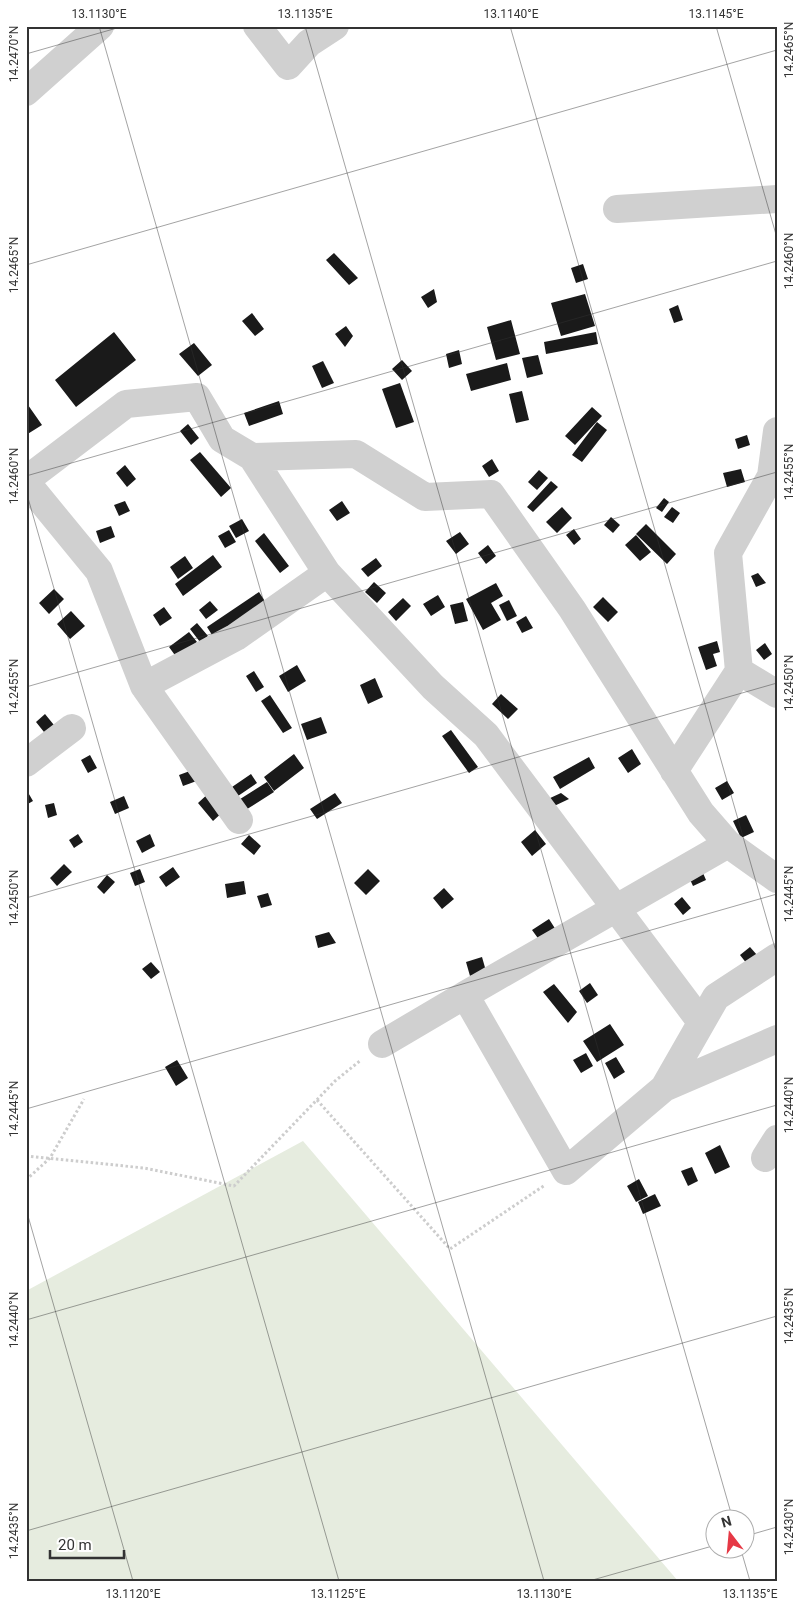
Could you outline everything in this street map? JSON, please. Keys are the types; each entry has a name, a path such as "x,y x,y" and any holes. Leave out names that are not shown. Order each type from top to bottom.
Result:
{"street":[{"path":"26,92 100,26"},
{"path":"257,26 288,66 309,43 335,26"},
{"path":"617,209 777,199"},
{"path":"239,820 144,686 99,571 26,481 126,404 197,396 222,440 252,457 327,573 433,687 486,735 701,1022"},
{"path":"674,771 739,671 728,553 771,476 777,430"},
{"path":"252,457 356,454 425,497 490,494 572,609 701,813 728,844 777,879"},
{"path":"144,686 236,637 327,573"},
{"path":"739,671 777,694"},
{"path":"26,763 72,728"},
{"path":"382,1044 728,844"},
{"path":"664,1088 716,997 777,957"},
{"path":"465,995 566,1171 664,1088 777,1039"}],"path":[{"path":"26,1156 144,1168 234,1186 335,1081 382,1044"},
{"path":"26,1180 50,1158 84,1099"},
{"path":"317,1100 450,1249 566,1171"}],"shaded area":[{"path":"303,1141 678,1581 26,1581 26,1291"}],"building":[{"path":"334,253 358,278 349,285 326,260"},
{"path":"583,264 588,279 576,283 571,268"},
{"path":"434,289 437,302 428,308 421,297"},
{"path":"585,294 595,326 561,336 551,303"},
{"path":"678,305 683,320 674,323 669,309"},
{"path":"252,313 264,329 255,336 242,321"},
{"path":"511,320 520,354 496,360 487,327"},
{"path":"346,326 353,336 345,347 335,334"},
{"path":"114,332 136,360 76,407 55,380"},
{"path":"596,332 598,344 546,354 544,342"},
{"path":"194,343 212,365 198,376 179,354"},
{"path":"459,350 462,364 449,368 446,354"},
{"path":"538,355 543,374 527,378 522,358"},
{"path":"402,360 412,371 402,380 392,369"},
{"path":"323,361 334,383 322,388 312,366"},
{"path":"507,363 511,380 471,391 466,374"},
{"path":"400,383 414,422 396,428 382,389"},
{"path":"522,391 529,420 516,423 509,394"},
{"path":"279,401 283,414 249,426 244,413"},
{"path":"28,405 42,425 26,435 26,406"},
{"path":"592,407 602,416 575,445 565,436"},
{"path":"597,422 607,430 582,462 572,455"},
{"path":"188,424 199,438 191,445 180,431"},
{"path":"747,435 750,445 738,449 735,439"},
{"path":"200,452 231,488 221,497 190,460"},
{"path":"492,459 499,471 489,477 482,466"},
{"path":"125,465 136,479 127,487 116,473"},
{"path":"741,469 745,482 727,487 723,473"},
{"path":"539,470 548,478 537,490 528,482"},
{"path":"551,481 558,487 533,512 527,507"},
{"path":"664,498 669,502 662,512 656,508"},
{"path":"125,501 130,511 119,516 114,505"},
{"path":"342,501 350,513 337,521 329,510"},
{"path":"562,507 572,518 557,533 546,522"},
{"path":"672,507 680,513 673,523 664,517"},
{"path":"611,517 620,525 613,533 604,525"},
{"path":"242,519 249,531 236,538 229,526"},
{"path":"646,524 676,554 667,564 636,534"},
{"path":"111,526 115,537 100,543 96,531"},
{"path":"574,529 581,539 574,545 566,535"},
{"path":"229,530 236,542 225,548 218,536"},
{"path":"460,532 469,544 456,554 446,541"},
{"path":"264,533 289,566 280,573 255,541"},
{"path":"636,535 651,552 640,561 625,545"},
{"path":"488,545 496,556 486,564 478,553"},
{"path":"213,555 222,567 183,596 175,584"},
{"path":"185,556 193,568 178,579 170,567"},
{"path":"376,558 382,566 368,577 361,569"},
{"path":"758,573 766,583 756,587 751,576"},
{"path":"374,582 386,593 377,603 365,592"},
{"path":"496,583 503,596 491,603 501,620 483,630 466,599"},
{"path":"54,589 64,599 49,614 39,603"},
{"path":"259,592 266,603 214,638 207,627"},
{"path":"438,595 445,607 431,616 423,604"},
{"path":"603,597 618,612 608,622 593,607"},
{"path":"403,598 411,606 396,621 388,612"},
{"path":"509,600 517,616 507,621 499,605"},
{"path":"210,601 218,610 206,619 199,610"},
{"path":"463,602 468,621 455,624 450,605"},
{"path":"164,607 172,618 160,626 153,615"},
{"path":"71,611 85,626 70,639 57,624"},
{"path":"526,616 533,628 522,633 516,622"},
{"path":"197,623 208,636 200,642 190,629"},
{"path":"189,632 197,642 177,658 169,647"},
{"path":"717,641 720,652 713,654 717,666 706,670 698,647"},
{"path":"765,643 772,654 764,660 756,650"},
{"path":"297,665 306,681 288,692 279,676"},
{"path":"254,671 264,687 256,692 246,676"},
{"path":"375,678 383,697 368,704 360,685"},
{"path":"501,694 518,709 508,719 492,704"},
{"path":"270,695 292,728 283,733 261,701"},
{"path":"45,714 58,730 48,737 36,722"},
{"path":"321,717 327,733 307,740 301,724"},
{"path":"451,730 478,767 469,773 442,736"},
{"path":"632,749 641,764 628,773 618,758"},
{"path":"294,754 304,768 274,791 264,777"},
{"path":"90,755 97,768 88,773 81,760"},
{"path":"589,757 595,768 560,789 553,777"},
{"path":"198,768 202,779 183,786 179,775"},
{"path":"251,774 257,783 238,796 232,787"},
{"path":"727,781 734,793 722,800 715,788"},
{"path":"267,782 274,792 244,811 237,801"},
{"path":"26,789 33,801 26,805"},
{"path":"210,792 225,810 213,821 198,803"},
{"path":"335,793 342,803 317,819 310,809"},
{"path":"561,793 569,799 552,807 548,799"},
{"path":"124,796 129,808 115,814 110,802"},
{"path":"54,803 57,815 48,818 45,805"},
{"path":"746,815 754,832 741,838 733,821"},
{"path":"535,830 546,844 532,856 521,842"},
{"path":"78,834 83,842 74,848 69,840"},
{"path":"150,834 155,846 142,853 136,841"},
{"path":"249,835 261,846 254,855 241,844"},
{"path":"64,864 72,872 57,886 50,878"},
{"path":"700,866 706,880 693,886 687,873"},
{"path":"173,867 180,877 166,887 159,877"},
{"path":"140,869 145,882 135,886 130,873"},
{"path":"368,869 380,881 366,895 354,883"},
{"path":"107,875 115,882 104,894 97,887"},
{"path":"244,881 246,894 227,898 225,884"},
{"path":"444,888 454,899 442,909 433,898"},
{"path":"268,893 272,905 261,908 257,896"},
{"path":"682,897 691,908 683,915 674,904"},
{"path":"549,919 556,930 540,941 532,930"},
{"path":"329,932 336,943 318,948 315,936"},
{"path":"750,947 757,955 747,964 740,955"},
{"path":"482,957 486,971 470,976 466,962"},
{"path":"151,962 160,972 151,979 142,969"},
{"path":"590,983 598,995 587,1003 579,991"},
{"path":"554,984 577,1012 568,1023 543,992"},
{"path":"610,1024 624,1045 597,1062 583,1041"},
{"path":"586,1053 593,1066 581,1073 573,1060"},
{"path":"616,1057 625,1072 614,1079 605,1063"},
{"path":"177,1060 188,1078 176,1086 165,1067"},
{"path":"720,1145 730,1167 715,1174 705,1153"},
{"path":"692,1167 698,1181 688,1186 681,1171"},
{"path":"639,1179 648,1196 636,1202 627,1186"},
{"path":"655,1194 661,1206 643,1214 638,1202"}]}
